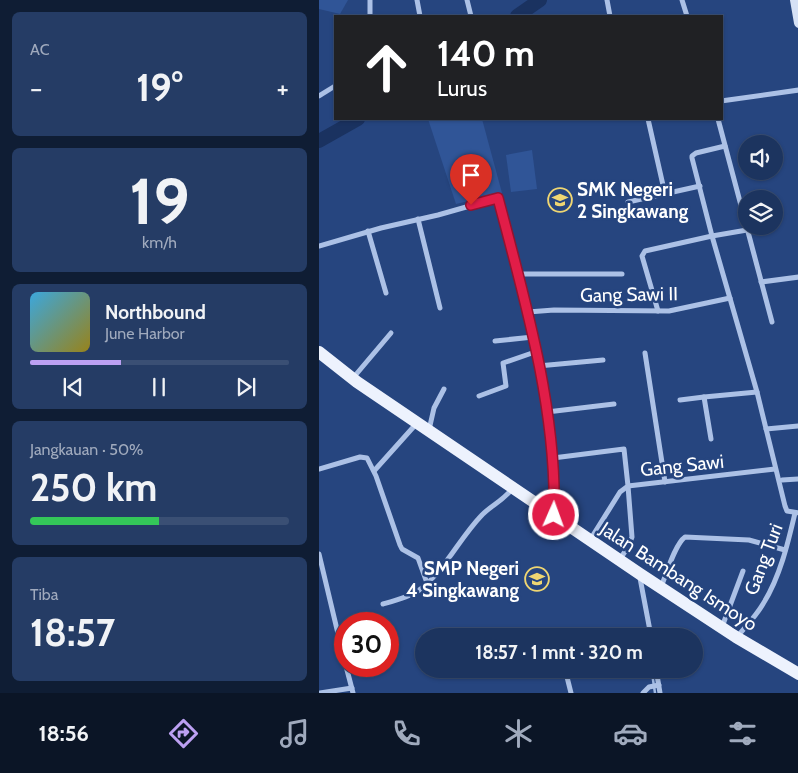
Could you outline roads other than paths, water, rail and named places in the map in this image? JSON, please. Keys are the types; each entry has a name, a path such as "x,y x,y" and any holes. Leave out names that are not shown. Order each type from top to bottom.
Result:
{"main road":[{"name":"Jalan Bambang Ismoyo","path":"319,352 415,425 429,430 510,492 554,515 620,560 641,578 661,588 736,637 798,674"}],"street":[{"path":"369,15 370,0"},
{"path":"417,0 421,15"},
{"path":"467,0 471,15"},
{"path":"607,0 611,15"},
{"path":"682,0 687,15"},
{"path":"795,0 798,23"},
{"path":"319,96 334,87"},
{"path":"723,101 798,90"},
{"path":"649,120 665,194"},
{"path":"718,120 738,196"},
{"path":"725,146 696,153 692,156 712,236 757,392 775,469"},
{"path":"627,202 700,186"},
{"path":"319,246 498,198 533,337 547,412 555,487 554,515"},
{"path":"418,219 440,308"},
{"path":"368,232 386,293"},
{"path":"657,312 642,256 643,252 656,247 738,232"},
{"path":"748,235 772,322"},
{"path":"518,274 622,274"},
{"path":"761,282 798,277"},
{"name":"Gang Sawi II","path":"527,312 581,310 657,312 682,309 730,298"},
{"path":"352,378 391,332"},
{"path":"495,341 533,337"},
{"path":"479,396 506,386 503,363 535,352"},
{"path":"645,353 665,482"},
{"path":"538,366 603,360"},
{"path":"429,430 434,408 444,389"},
{"path":"680,400 757,392"},
{"path":"705,397 711,439"},
{"path":"547,412 614,404"},
{"path":"374,471 415,425"},
{"path":"765,429 798,426"},
{"path":"553,458 622,448 624,450 628,486 620,492 590,540"},
{"path":"319,469 362,457 367,458 374,471 402,549 419,558 427,583"},
{"name":"Gang Sawi","path":"620,560 629,547 632,537 628,486 775,469"},
{"name":"Gang Turi","path":"736,637 763,604 778,572 796,513 787,511 775,469"},
{"path":"782,480 798,479"},
{"path":"383,604 415,592 427,583 451,556 479,518 510,492"},
{"path":"661,588 676,549 685,537 749,540 785,550"},
{"path":"319,554 334,615"},
{"path":"721,627 743,571"},
{"path":"641,578 649,628"},
{"path":"320,693 352,690 349,677"},
{"path":"567,678 571,693"},
{"path":"655,678 655,685 660,693"},
{"path":"643,693 655,685"}],"waterway":[{"path":"518,15 540,0"},
{"path":"319,141 356,120"},
{"path":"653,678 655,693"}],"place":[{"name":"SMK Negeri 2 Singkawang","path":"560,200"},
{"name":"SMP Negeri 4 Singkawang","path":"537,579"}]}
